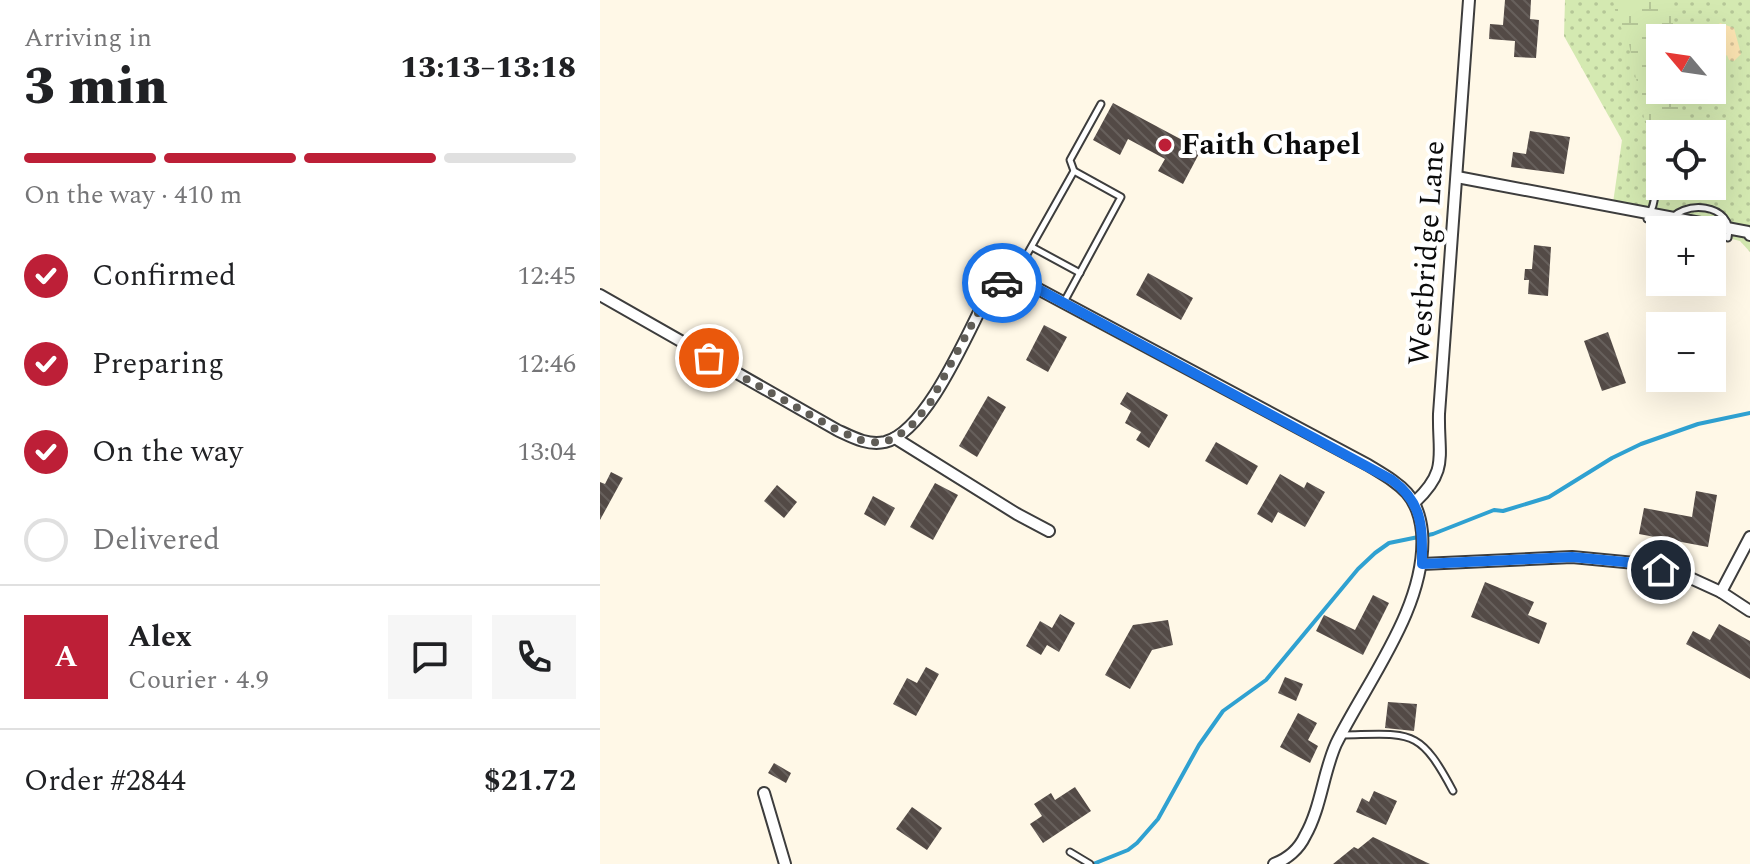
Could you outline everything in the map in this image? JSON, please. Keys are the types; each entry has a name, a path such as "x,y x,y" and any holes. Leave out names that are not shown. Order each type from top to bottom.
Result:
{"street":[{"name":"Westbridge Lane","path":"1415,502 1431,487 1439,469 1439,414 1469,0"},
{"path":"1457,177 1649,216"},
{"path":"1726,232 1748,232 1750,235"},
{"path":"600,295 837,430 863,441 882,443 911,426 930,403 987,296 998,283 1027,283 1368,465 1406,490 1415,502 1422,532 1422,564 1398,630 1335,746 1306,836 1297,849 1274,864"},
{"path":"895,438 1049,531"},
{"path":"1721,592 1750,537"},
{"path":"1422,564 1572,557 1635,563 1686,576 1721,592 1750,611"},
{"path":"764,793 785,864"}],"lane":[{"path":"1064,302 1121,197 1074,171 1070,160 1101,104"},
{"path":"1012,281 1074,171"},
{"path":"1649,216 1652,200"},
{"path":"1032,247 1080,273"},
{"path":"1342,735 1391,734 1419,741 1436,760 1453,791"},
{"path":"1070,852 1090,864"}],"green space":[{"path":"1565,0 1750,0 1750,252 1740,241 1726,238 1726,216 1646,218 1612,210 1622,140 1564,36"},
{"path":"1613,0 1673,0 1673,24 1646,24 1646,104 1677,104 1680,120 1646,120 1646,127 1629,44 1617,19"}],"sand":[{"path":"1726,25 1734,28 1741,54 1734,61 1729,60"}],"building":[{"path":"1505,0 1531,0 1530,19 1539,20 1536,58 1514,57 1515,41 1489,39 1490,24 1503,25"},
{"name":"Faith Chapel","path":"1113,103 1201,150 1183,184 1158,171 1165,159 1128,139 1120,155 1093,140"},
{"path":"1530,131 1570,137 1564,174 1511,167 1513,152 1526,154"},
{"path":"1534,245 1551,247 1548,296 1528,294 1529,280 1524,280 1525,269 1532,269"},
{"path":"1148,273 1193,298 1181,320 1136,295"},
{"path":"1044,325 1067,337 1048,372 1026,360"},
{"path":"1608,332 1626,383 1602,391 1584,341"},
{"path":"1127,392 1168,415 1149,448 1136,440 1141,432 1125,423 1131,411 1120,404"},
{"path":"988,396 1006,407 977,457 959,446"},
{"path":"1216,442 1258,466 1247,485 1205,461"},
{"path":"611,472 623,478 600,520 600,482 605,484"},
{"path":"1280,474 1304,488 1307,482 1325,492 1305,527 1278,512 1272,523 1257,514"},
{"path":"935,483 958,495 933,540 910,527"},
{"path":"777,485 797,502 784,518 764,501"},
{"path":"1696,491 1717,495 1708,547 1639,534 1644,508 1692,517"},
{"path":"873,496 895,508 885,526 864,514"},
{"path":"1485,582 1534,602 1528,615 1547,623 1539,644 1471,617"},
{"path":"1373,595 1389,603 1363,655 1316,631 1324,615 1355,630"},
{"path":"1060,614 1075,623 1059,652 1047,645 1041,655 1026,646 1040,621 1052,628"},
{"path":"1168,620 1173,645 1152,650 1130,689 1105,675 1133,625"},
{"path":"1719,624 1750,641 1750,679 1686,644 1693,631 1710,640"},
{"path":"926,667 939,674 916,716 893,704 907,678 917,683"},
{"path":"1285,677 1303,684 1296,701 1278,693"},
{"path":"1388,702 1417,704 1414,731 1385,728"},
{"path":"1298,713 1317,723 1308,740 1318,746 1310,763 1280,747"},
{"path":"774,763 791,773 786,783 768,773"},
{"path":"1075,787 1091,811 1043,843 1030,824 1042,816 1034,804 1051,793 1055,800"},
{"path":"1374,791 1397,801 1386,825 1356,812 1362,798 1369,802"},
{"path":"912,807 942,828 927,850 896,829"},
{"path":"1373,837 1430,864 1333,864"}],"waterway":[{"path":"1093,864 1128,850 1137,843 1158,819 1199,745 1223,711 1266,680 1358,569 1389,543 1433,534 1494,510 1503,511 1549,497 1641,444 1698,424 1750,413"}],"way so far":[{"path":"709,358 837,430 863,441 882,443 911,426 930,403 987,296 998,283 1002,283"}],"place":[{"name":"Faith Chapel","path":"1165,145"}],"route":[{"path":"1002,283 1027,283 1392,480 1406,490 1415,502 1422,532 1422,564 1572,557 1635,563 1661,570"}]}
